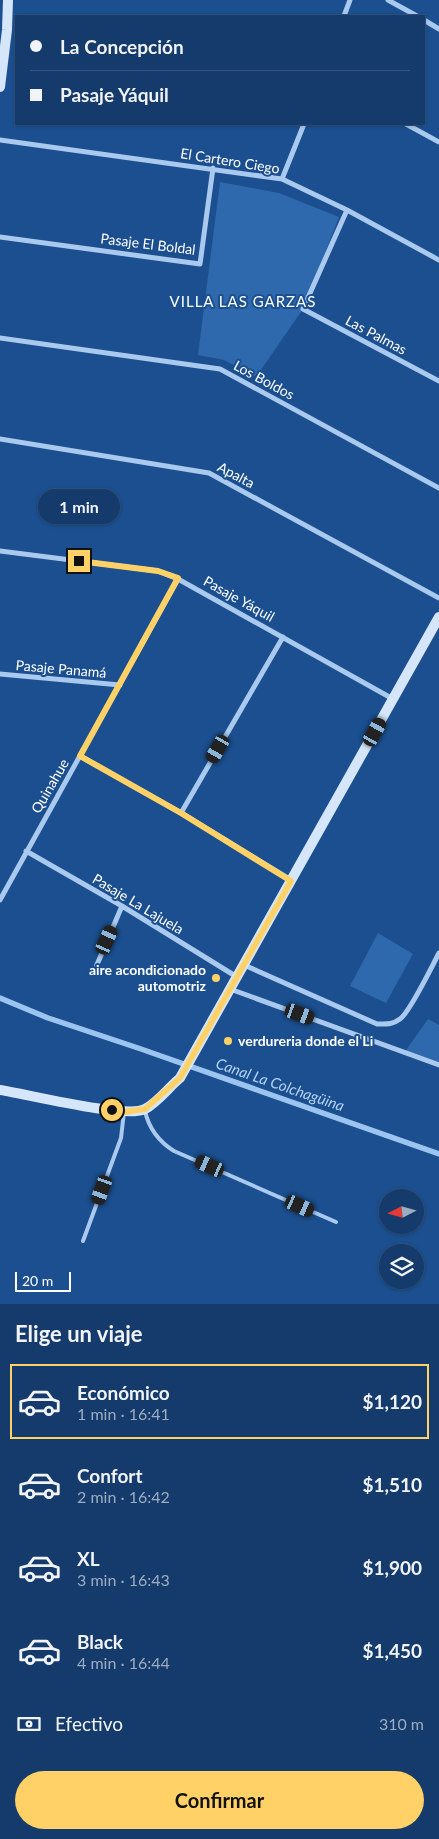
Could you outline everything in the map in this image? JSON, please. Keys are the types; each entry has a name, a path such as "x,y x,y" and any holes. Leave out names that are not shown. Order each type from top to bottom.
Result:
{"street":[{"path":"0,87 12,31 8,0"},
{"path":"344,15 350,0"},
{"path":"388,0 415,15"},
{"path":"425,21 439,29"},
{"path":"282,179 304,125"},
{"path":"408,125 439,142"},
{"name":"El Cartero Ciego","path":"0,140 282,179 347,210 439,260"},
{"name":"Pasaje El Boldal","path":"0,237 200,264 213,168"},
{"name":"Las Palmas","path":"347,210 303,309 439,381"},
{"name":"Los Boldos","path":"0,338 220,369 439,488"},
{"name":"Apalta","path":"0,439 209,473 439,598"},
{"name":"Pasaje Yáquil","path":"0,551 158,571 178,578 393,699"},
{"name":"Quinahue","path":"0,900 178,578"},
{"path":"0,1090 124,1112 145,1109 181,1076 439,617"},
{"path":"181,813 283,637"},
{"name":"Pasaje Panamá","path":"0,674 120,685"},
{"path":"80,756 181,813 291,881"},
{"name":"Pasaje La Lajuela","path":"26,850 122,906 237,977"},
{"path":"93,974 122,906"},
{"path":"244,965 377,1024 390,1024 401,1019 439,953"},
{"path":"230,989 439,1065"}],"lane":[{"path":"145,1109 153,1132 159,1140 174,1151 336,1222"},
{"path":"83,1241 120,1138 124,1112"}],"shaded area":[{"path":"220,182 279,193 339,217 303,309 256,377 224,360 198,355"},
{"path":"378,933 413,954 386,1003 350,986"},
{"path":"428,1019 439,1025 439,1062 404,1053"}],"waterway":[{"name":"Canal La Colchagüina","path":"0,998 48,1018 439,1154"}],"place":[{"name":"aire acondicionado automotriz","path":"216,978"},
{"name":"verdureria donde el Li","path":"228,1041"}],"district":[{"name":"VILLA LAS GARZAS","path":"243,302"}],"route":[{"path":"79,561 158,571 178,578 80,756 181,813 291,881 180,1078 145,1109 124,1112 112,1110"}]}
